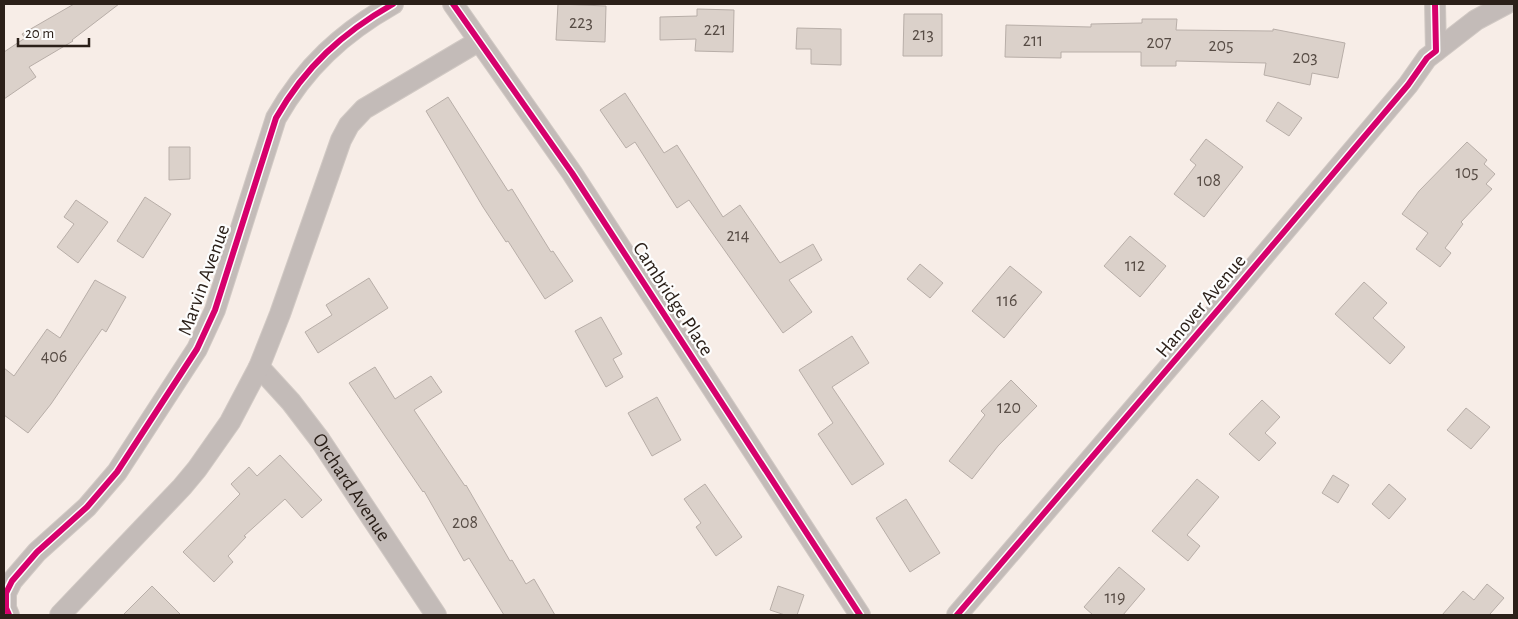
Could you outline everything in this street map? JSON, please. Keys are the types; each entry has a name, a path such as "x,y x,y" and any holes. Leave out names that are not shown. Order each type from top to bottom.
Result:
{"street":[{"name":"Marvin Avenue","path":"9,615 6,608 6,593 12,582 37,552 87,508 117,472 197,349 215,310 276,118 288,98 310,68 334,44 368,18 393,4"},
{"name":"Cambridge Place","path":"453,4 572,173 860,615"},
{"path":"1435,4 1436,51"},
{"path":"1436,51 1476,20 1506,4"},
{"path":"60,615 182,487 230,422 258,367 280,314 341,140 349,125 364,109 479,41"},
{"name":"Hanover Avenue","path":"957,615 1223,304 1408,85 1428,58 1436,51"},
{"name":"Orchard Avenue","path":"258,367 291,402 320,440 436,615"}],"building":[{"path":"74,4 119,4 73,41 29,67 36,77 4,99 4,52 25,38 22,34"},
{"path":"558,4 606,6 605,42 556,40"},
{"path":"697,9 734,10 733,52 695,51 696,39 660,40 660,17 697,16"},
{"path":"904,14 942,14 942,56 903,56"},
{"path":"1142,19 1177,19 1176,30 1273,31 1273,29 1345,43 1338,78 1312,73 1310,85 1264,75 1266,63 1176,61 1176,66 1141,66 1141,52 1061,52 1061,58 1005,57 1006,25 1091,27 1091,24 1142,23"},
{"path":"797,28 841,29 841,65 811,64 811,49 796,49"},
{"path":"625,93 664,153 677,145 723,217 740,205 780,263 813,244 822,260 789,280 812,312 783,333 689,200 677,208 635,142 626,148 600,110"},
{"path":"448,97 508,191 512,189 551,252 553,251 573,281 545,299 508,241 506,242 483,207 426,111"},
{"path":"1278,102 1302,118 1289,136 1266,121"},
{"path":"1206,139 1243,167 1204,217 1174,194 1196,165 1190,160"},
{"path":"1467,142 1487,160 1484,164 1495,174 1486,184 1492,189 1461,222 1463,224 1445,248 1451,253 1440,267 1416,249 1428,233 1402,214 1419,191"},
{"path":"169,147 190,147 190,179 169,180"},
{"path":"145,197 171,214 143,258 117,241"},
{"path":"76,200 108,222 78,263 57,247 74,224 64,217"},
{"path":"1130,236 1166,266 1140,297 1104,266"},
{"path":"920,264 943,283 930,298 907,279"},
{"path":"1010,266 1042,292 1004,338 972,311"},
{"path":"369,278 388,308 318,353 305,332 332,315 326,305"},
{"path":"95,280 126,297 106,332 102,329 51,404 28,433 4,415 4,368 14,376 47,329 60,338"},
{"path":"1364,282 1387,303 1373,318 1405,347 1390,364 1335,314"},
{"path":"601,317 622,354 613,359 623,377 606,387 575,331"},
{"path":"852,336 869,363 832,387 884,464 852,485 818,434 833,423 799,370"},
{"path":"375,367 395,399 431,376 442,392 414,410 466,485 510,561 512,560 526,584 534,579 555,615 504,615 469,558 464,561 424,491 349,383"},
{"path":"1011,380 1037,406 998,446 972,479 949,461 985,415 981,411"},
{"path":"657,397 681,440 652,456 628,413"},
{"path":"1262,400 1280,417 1265,433 1276,443 1259,461 1229,434"},
{"path":"1466,408 1490,427 1471,449 1447,430"},
{"path":"280,455 322,500 302,518 285,499 244,536 246,537 228,556 233,562 214,582 183,552 240,494 231,484 249,467 257,476"},
{"path":"1333,475 1349,485 1338,503 1322,493"},
{"path":"1197,479 1219,497 1187,535 1200,546 1188,561 1152,531"},
{"path":"705,484 742,537 716,556 696,527 701,523 684,499"},
{"path":"1389,484 1406,499 1389,519 1372,504"},
{"path":"906,499 940,553 910,572 876,518"},
{"path":"1119,567 1145,589 1123,615 1093,615 1084,607"},
{"path":"1487,584 1504,598 1490,614 1492,615 1442,615 1463,591 1474,600"},
{"path":"152,586 181,615 123,615"},
{"path":"778,586 804,595 797,615 785,615 770,610"}],"cycle path":[{"path":"9,615 6,608 6,593 12,581 37,552 87,507 117,472 197,349 215,310 276,118 287,100 312,67 341,39 393,4"},
{"path":"453,4 572,173 860,615"},
{"path":"957,615 1408,85 1427,58 1436,51 1435,4"}]}
